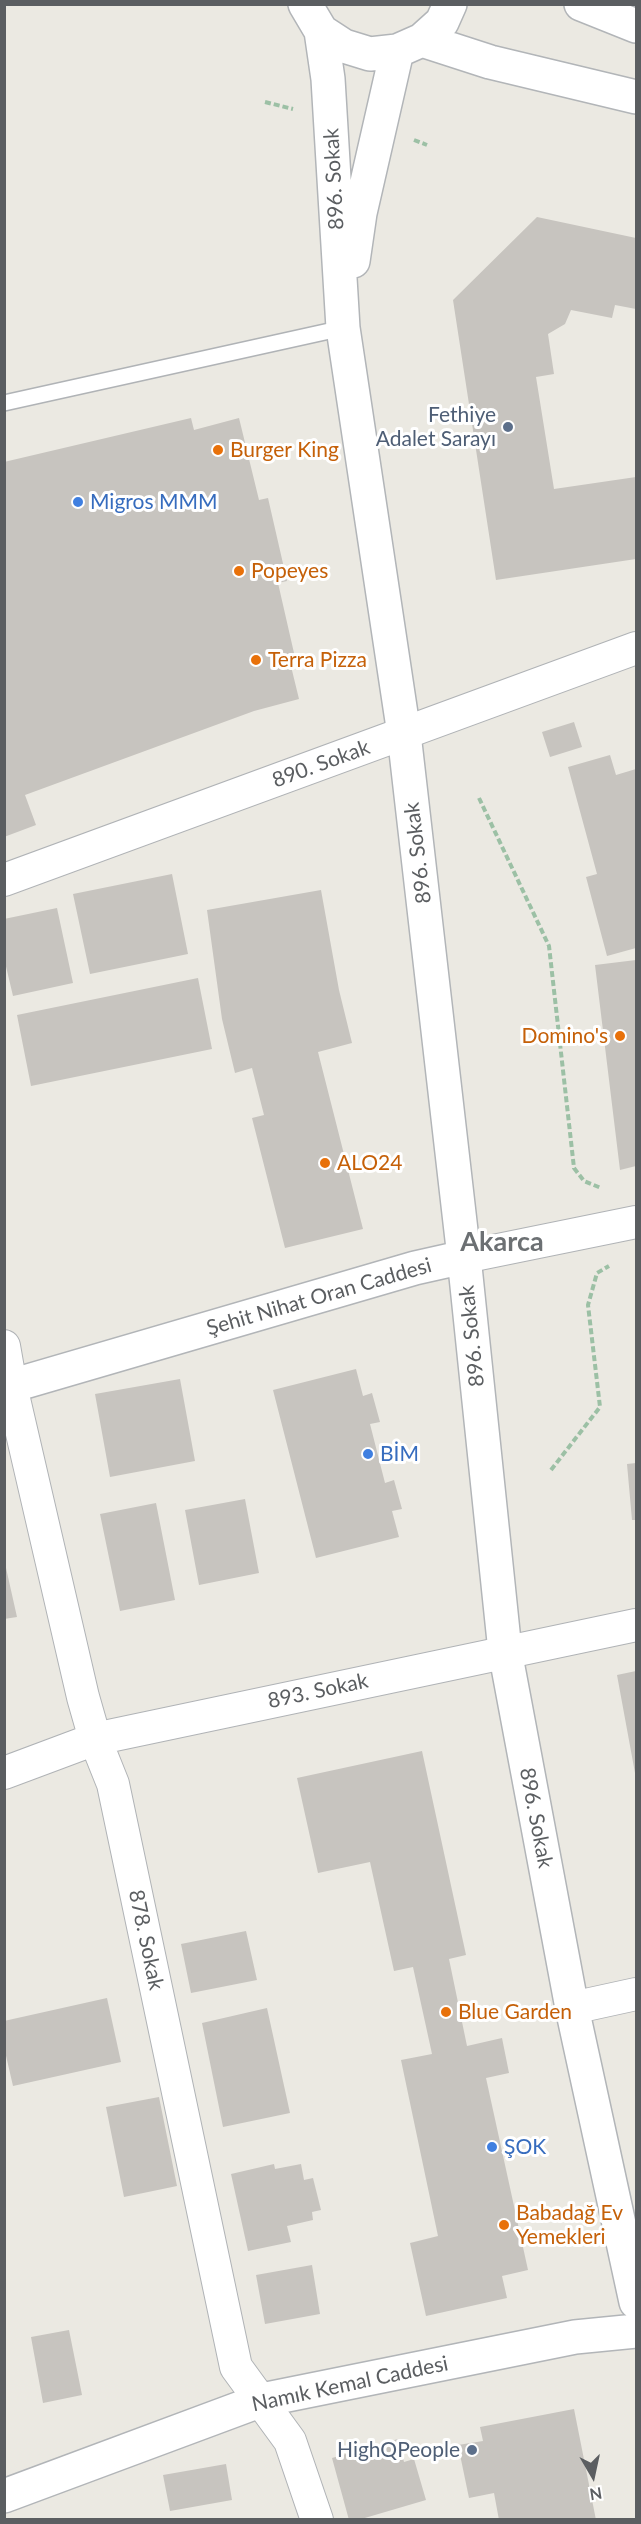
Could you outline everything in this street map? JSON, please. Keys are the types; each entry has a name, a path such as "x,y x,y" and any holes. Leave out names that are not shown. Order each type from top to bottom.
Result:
{"street":[{"path":"410,46 442,21 450,4"},
{"path":"581,4 636,26"},
{"path":"313,18 344,46 370,54 410,46 490,62 636,97"},
{"name":"896. Sokak","path":"313,18 328,89 343,328 404,734 464,1257 505,1651 572,2008 636,2302"},
{"name":"896. Sokak","path":"343,328 360,213 410,46"},
{"name":"890. Sokak","path":"4,880 636,648"},
{"name":"Şehit Nihat Oran Caddesi","path":"8,1387 414,1268 636,1222"},
{"name":"878. Sokak","path":"4,1346 8,1387 83,1697 95,1739 113,1784 236,2367 290,2441 317,2520"},
{"name":"893. Sokak","path":"4,1773 95,1739 636,1625"},
{"path":"572,2008 636,1994"},
{"name":"Namık Kemal Caddesi","path":"4,2496 262,2400 575,2337 636,2331"}],"lane":[{"path":"4,403 343,328"}],"path":[{"path":"479,798 549,946 574,1168 584,1181 601,1188"},
{"path":"551,1470 600,1407 588,1305 597,1273 610,1265"}],"building":[{"name":"Fethiye Adalet Sarayı","path":"537,217 636,238 636,309 615,305 612,318 571,310 565,324 548,334 554,374 536,377 554,489 636,477 636,559 496,580 453,300"},
{"path":"191,418 194,430 239,418 259,500 268,498 287,581 278,583 294,653 288,654 299,699 254,711 25,795 36,825 4,837 4,462"},
{"path":"574,722 582,747 550,757 542,732"},
{"path":"610,755 616,775 636,769 636,948 607,956 586,877 597,874 568,767"},
{"path":"172,874 188,954 90,974 73,894"},
{"path":"321,890 339,990 352,1043 318,1052 363,1229 285,1248 252,1118 264,1115 252,1068 235,1073 222,1019 207,910"},
{"path":"57,908 73,983 13,996 4,958 4,919"},
{"path":"636,960 636,1166 620,1170 595,965"},
{"path":"198,978 212,1049 31,1086 17,1015"},
{"path":"356,1369 363,1396 372,1393 380,1422 370,1424 385,1483 394,1480 402,1509 392,1511 399,1537 316,1558 273,1390"},
{"path":"180,1379 195,1461 110,1477 95,1394"},
{"path":"636,1463 636,1520 632,1520 627,1464"},
{"path":"245,1499 259,1573 199,1585 185,1510"},
{"path":"156,1503 175,1600 120,1611 100,1514"},
{"path":"4,1559 17,1617 4,1619"},
{"path":"636,1671 636,1773 635,1773 617,1675"},
{"path":"422,1751 466,1955 449,1959 467,2046 502,2038 509,2073 486,2078 528,2270 502,2276 507,2298 426,2316 410,2243 438,2236 401,2060 432,2054 413,1967 394,1971 370,1862 318,1873 297,1778"},
{"path":"246,1931 257,1980 191,1993 181,1944"},
{"path":"107,1998 121,2062 13,2086 4,2047 4,2021"},
{"path":"267,2008 290,2113 223,2127 202,2023"},
{"path":"159,2097 177,2186 124,2197 106,2107"},
{"path":"274,2164 275,2169 301,2164 304,2180 313,2178 321,2210 312,2212 313,2220 287,2226 291,2242 248,2251 231,2174"},
{"path":"312,2265 320,2314 265,2324 256,2275"},
{"path":"69,2330 82,2395 43,2403 31,2337"},
{"path":"574,2409 596,2520 499,2520 494,2493 469,2498 458,2445 483,2441 480,2427"},
{"path":"398,2439 404,2462 414,2459 426,2500 358,2520 349,2520 332,2458"},
{"path":"226,2464 232,2500 170,2511 163,2475"}],"place":[{"name":"Fethiye Adalet Sarayı","path":"508,427"},
{"name":"Burger King","path":"218,450"},
{"name":"Migros MMM","path":"78,502"},
{"name":"Popeyes","path":"239,571"},
{"name":"Terra Pizza","path":"256,660"},
{"name":"Domino's","path":"620,1036"},
{"name":"ALO24","path":"325,1163"},
{"name":"BİM","path":"368,1454"},
{"name":"Blue Garden","path":"446,2012"},
{"name":"ŞOK","path":"492,2147"},
{"name":"Babadağ Ev Yemekleri","path":"504,2225"},
{"name":"HighQPeople","path":"472,2450"}],"district":[{"name":"Akarca","path":"502,1242"}]}
